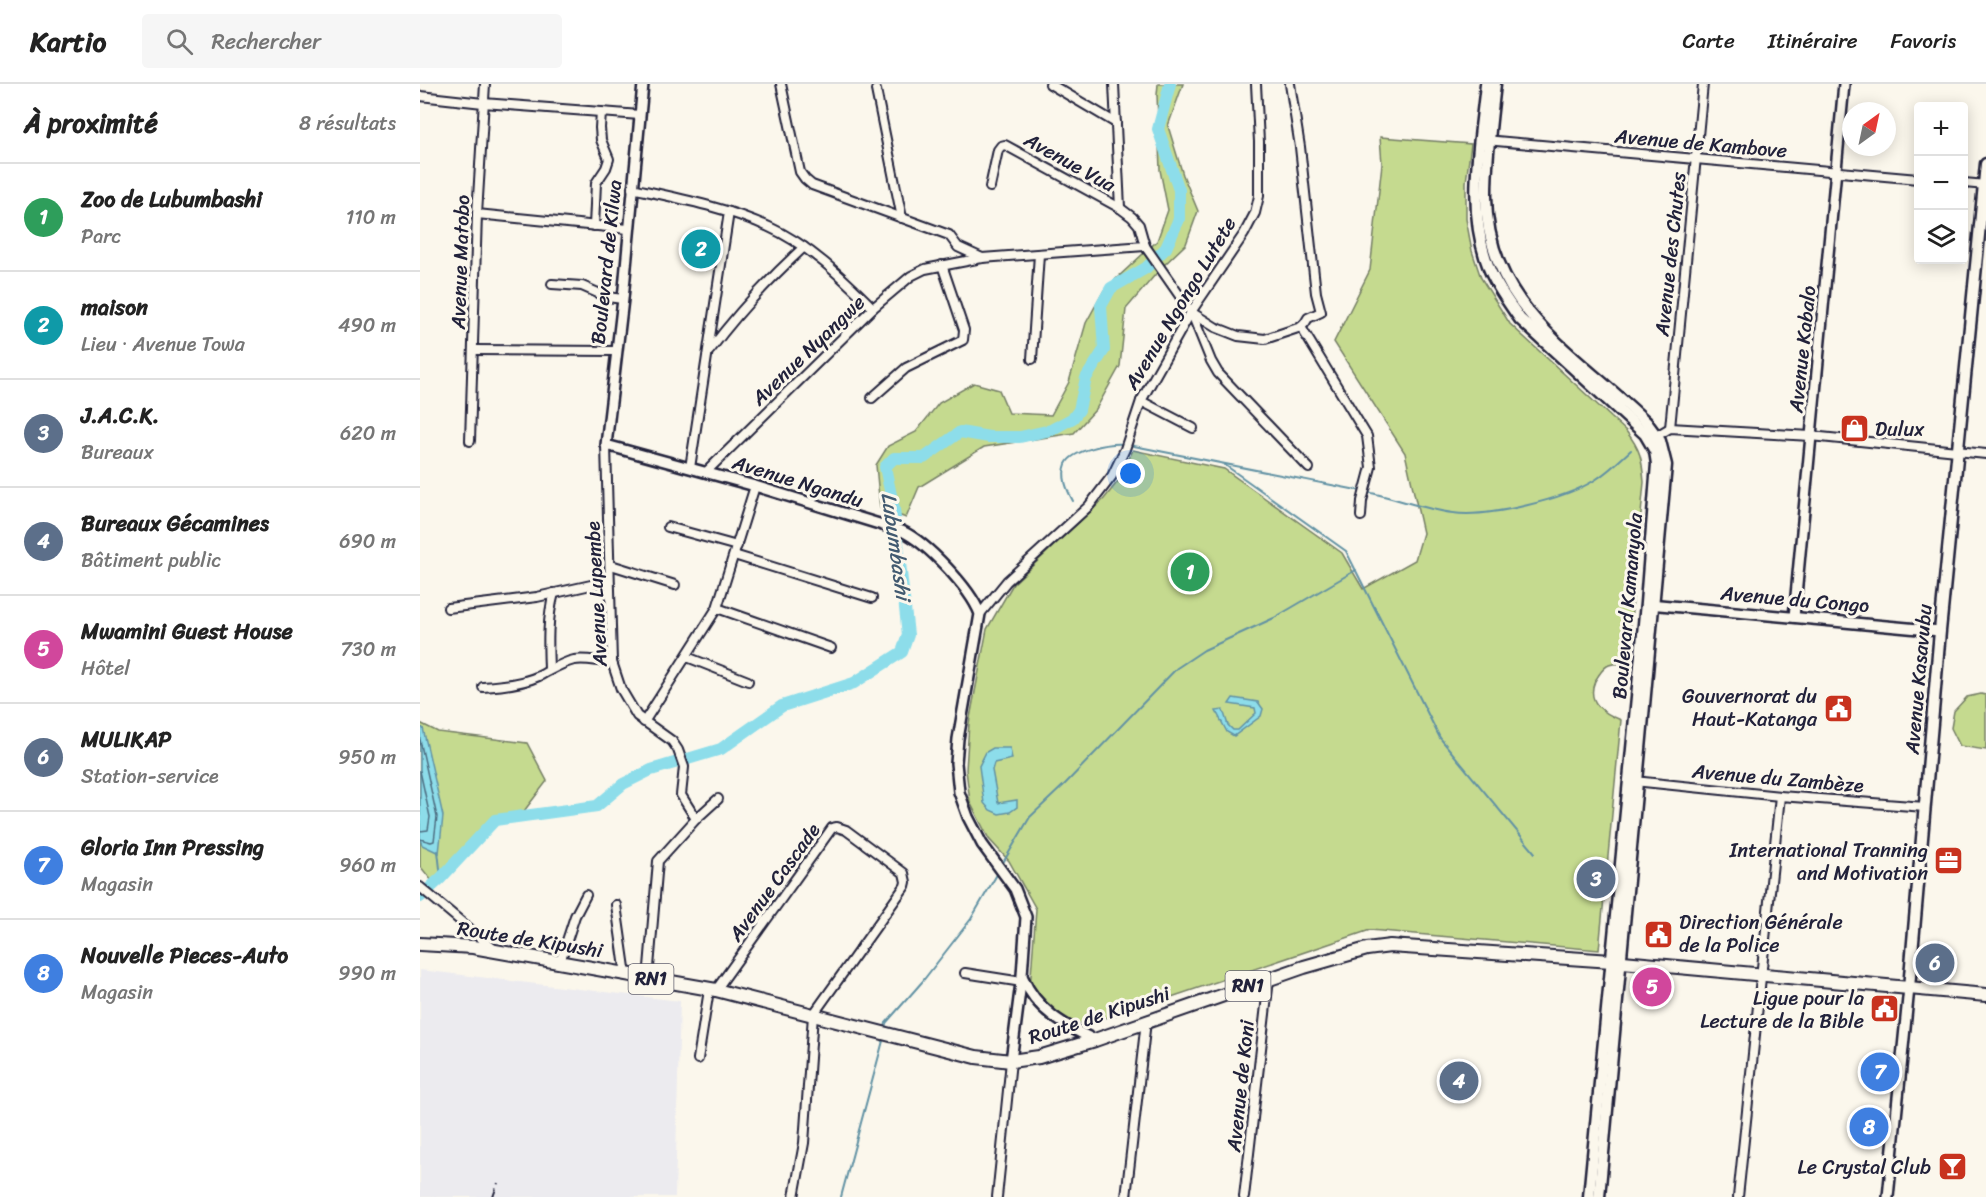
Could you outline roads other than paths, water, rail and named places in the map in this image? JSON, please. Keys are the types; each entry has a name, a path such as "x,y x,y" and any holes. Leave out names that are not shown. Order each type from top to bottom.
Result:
{"highway":[{"name":"Route de Kipushi","path":"420,944 466,946 713,990 976,1057 1011,1061 1039,1057 1095,1040 1269,979 1367,949 1396,946 1617,962"},
{"name":"RN1","path":"1617,962 1986,995"}],"main road":[{"name":"Boulevard Kamanyola","path":"1485,140 1486,84"},
{"name":"Boulevard Kamanyola","path":"1495,84 1485,140 1477,216 1485,255 1497,283 1520,319 1653,438 1656,457 1651,604 1617,962 1599,1197"},
{"name":"Avenue Kasavubu","path":"1909,988 1940,631 1986,164"},
{"name":"Boulevard Kamanyola","path":"1589,1197 1617,962"}],"street":[{"name":"Avenue Matobo","path":"470,441 477,214 484,84"},
{"name":"Boulevard de Kilwa","path":"606,444 643,84"},
{"path":"781,84 801,172 805,179 812,185 949,235 958,247 982,258"},
{"path":"1050,84 1116,123"},
{"path":"1114,84 1120,208"},
{"name":"Avenue Ngongo Lutete","path":"1011,1061 1022,978 1026,917 1021,900 982,844 968,817 959,792 956,763 958,739 980,614 1007,581 1089,506 1112,476 1125,449 1141,401 1191,312 1244,234 1255,213 1259,196 1256,84"},
{"path":"1191,312 1215,327 1238,336 1257,339 1273,338 1301,327 1308,317 1321,312 1316,293 1300,147 1290,84"},
{"name":"Avenue des Chutes","path":"1670,428 1703,84"},
{"name":"Avenue Kabalo","path":"1794,617 1844,84"},
{"path":"876,90 902,218"},
{"path":"420,96 640,115"},
{"path":"594,226 596,183 609,159 601,140 601,112"},
{"name":"Avenue de Kambove","path":"1485,140 1914,179"},
{"name":"Avenue Vua","path":"990,187 998,150 1005,145 1120,208 1138,225 1146,247 1191,312"},
{"path":"1968,183 1985,185"},
{"path":"632,188 695,202 770,227 804,247 843,277 873,308"},
{"path":"690,468 729,212"},
{"path":"477,214 628,229"},
{"path":"708,352 737,313 804,247"},
{"name":"Avenue Nyangwe","path":"706,472 873,308 911,276 925,269 982,258 1146,247"},
{"path":"1032,358 1039,254"},
{"path":"872,398 906,368 963,340 964,330 942,266"},
{"path":"552,284 582,286 607,297 622,299"},
{"path":"1191,312 1218,373 1309,468"},
{"path":"1301,327 1367,436 1371,467 1362,501 1361,516"},
{"path":"474,350 615,351"},
{"path":"1141,401 1193,428"},
{"path":"1653,438 1670,428 1811,436 1986,454"},
{"name":"Avenue Ngandu","path":"606,444 902,531 918,541 963,586 976,602 980,614"},
{"name":"Avenue Lupembe","path":"606,444 612,662 621,689 631,707 644,722 672,741 680,753 684,767 681,795 696,819"},
{"path":"644,722 717,608 755,486"},
{"path":"668,527 737,546"},
{"path":"734,555 872,598"},
{"path":"611,565 675,585"},
{"path":"448,608 537,597 609,581"},
{"path":"549,669 549,610 554,593"},
{"name":"Avenue du Congo","path":"1651,604 1940,631"},
{"path":"717,608 831,648"},
{"path":"687,657 748,681"},
{"path":"483,687 511,685 565,663 583,659 612,662"},
{"name":"Avenue du Zambèze","path":"1634,781 1780,796 1925,807"},
{"path":"1738,1197 1780,796"},
{"path":"648,979 657,865 696,819 718,799"},
{"name":"Avenue Cascade","path":"713,990 829,830 834,827 842,828 901,869 906,882 813,1015"},
{"path":"420,887 496,951"},
{"path":"560,962 575,916 586,895"},
{"path":"616,905 626,975"},
{"path":"965,973 1022,978 1048,1013 1063,1024 1095,1040"},
{"name":"Avenue de Koni","path":"1244,1197 1269,979"},
{"name":"Avenue Kasavubu","path":"1888,1197 1909,988"},
{"path":"698,1059 713,990"},
{"path":"794,1197 804,1143 813,1015"},
{"path":"1126,1197 1146,1021"},
{"path":"997,1197 1011,1061"}],"water":[{"path":"1233,698 1258,702 1263,709 1261,716 1234,736 1227,732 1216,711 1223,710 1228,725 1233,730 1238,730 1256,713 1255,708 1229,704"},
{"path":"420,727 423,728 443,816 439,853 422,845 420,839"},
{"path":"993,748 1010,748 1012,759 994,763 992,770 998,803 1017,800 1017,807 1010,812 999,814 990,810 984,803 979,766 986,752"}],"waterway":[{"name":"Lubumbashi","path":"420,897 495,820 597,806 623,784 651,770 721,749 782,706 854,683 902,652 908,635 894,509 885,467 894,458 924,458 960,432 989,437 1020,437 1051,430 1073,418 1079,410 1086,378 1104,350 1101,306 1111,288 1146,268 1166,248 1179,219 1179,190 1158,129 1170,84"},
{"path":"1073,501 1064,479 1066,464 1070,459 1092,448 1123,444"},
{"path":"1129,445 1362,491"},
{"path":"1367,492 1453,513 1486,513 1505,510 1526,506 1582,487 1605,473 1631,450"},
{"path":"1225,465 1346,551 1440,738 1535,853"},
{"path":"1001,866 1030,817 1177,668 1204,650 1274,618 1356,570"},
{"path":"438,851 441,878"},
{"path":"885,1029 886,1023 922,982 971,919 999,871"},
{"path":"841,1197 884,1037"}],"railway":[{"path":"493,1197 498,1183"}],"place":[{"name":"maison","path":"701,249"},
{"name":"Dulux","path":"1854,429"},
{"name":"Zoo de Lubumbashi","path":"1190,572"},
{"name":"Gouvernorat du Haut-Katanga","path":"1838,708"},
{"name":"International Tranning and Motivation","path":"1949,861"},
{"name":"J.A.C.K.","path":"1596,879"},
{"name":"Direction Générale de la Police","path":"1658,934"},
{"name":"MULIKAP","path":"1935,963"},
{"name":"Mwamini Guest House","path":"1652,987"},
{"name":"Ligue pour la Lecture de la Bible","path":"1885,1009"},
{"name":"Gloria Inn Pressing","path":"1880,1072"},
{"name":"Bureaux Gécamines","path":"1459,1081"},
{"name":"Nouvelle Pieces-Auto","path":"1869,1127"},
{"name":"Le Crystal Club","path":"1952,1167"}]}
